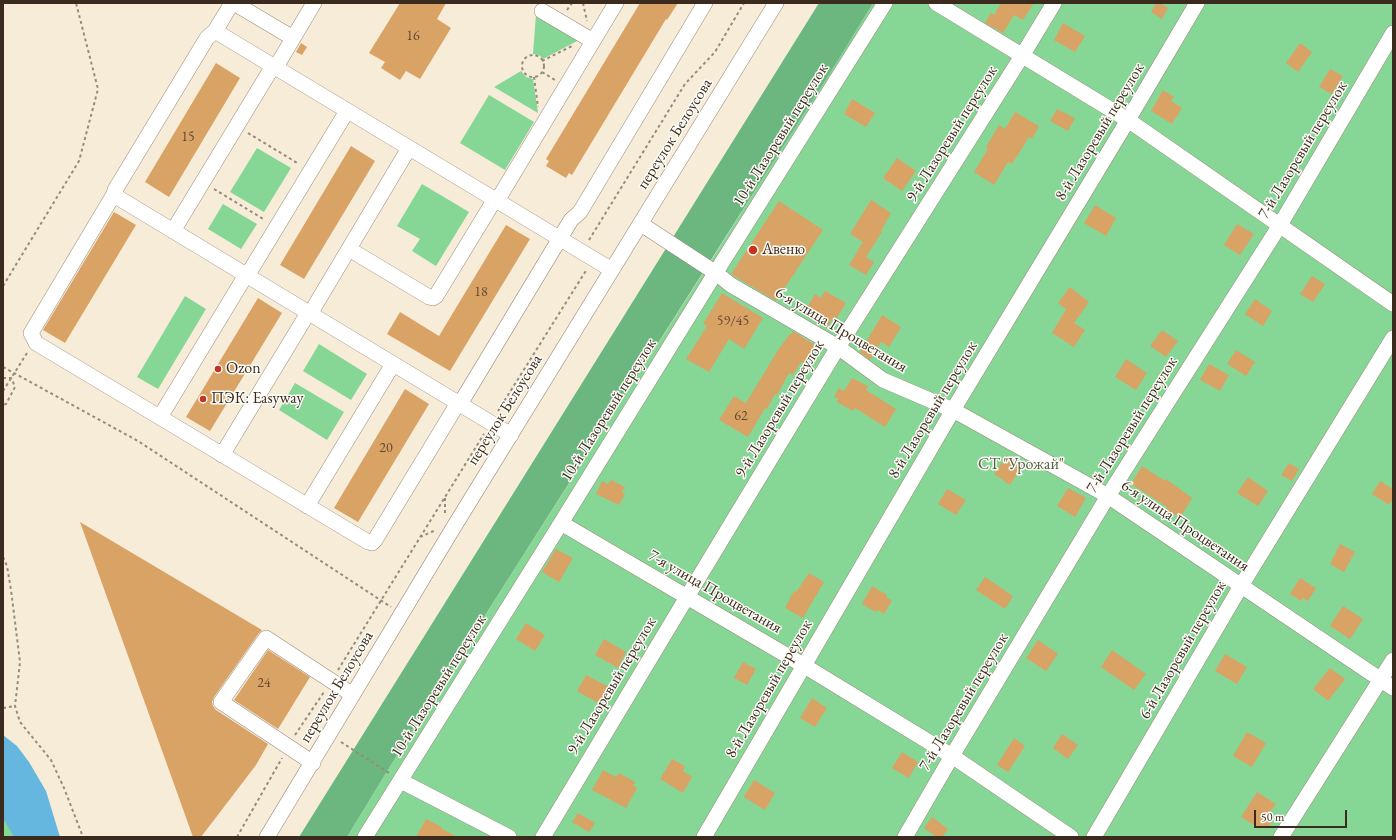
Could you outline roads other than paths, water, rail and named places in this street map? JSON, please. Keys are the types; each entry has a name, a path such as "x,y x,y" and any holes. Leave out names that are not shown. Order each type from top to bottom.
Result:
{"street":[{"path":"293,38 233,3 215,31 207,38 31,333 36,343 307,506 372,543 571,220 580,212 706,3"},
{"path":"173,231 314,3"},
{"path":"349,249 433,298 436,296 546,119 590,39 616,3"},
{"name":"переулок Белоусова","path":"267,837 452,530 776,3"},
{"name":"10-й Лазоревый переулок","path":"365,837 885,3"},
{"path":"936,3 1128,120 1393,304"},
{"name":"9-й Лазоревый переулок","path":"543,837 838,347 1054,3"},
{"name":"8-й Лазоревый переулок","path":"704,837 953,410 1197,3"},
{"path":"542,11 590,39"},
{"path":"215,31 612,270"},
{"name":"7-й Лазоревый переулок","path":"905,837 1108,496 1280,225 1393,33"},
{"path":"160,417 347,110"},
{"path":"222,455 349,249 409,148"},
{"path":"114,194 117,198 511,435"},
{"name":"6-я улица Процветания","path":"641,224 716,273 731,285 838,347 883,380 953,410 1108,496 1393,688"},
{"name":"6-й Лазоревый переулок","path":"1094,837 1241,586 1393,338"},
{"path":"307,506 393,364"},
{"name":"7-я улица Процветания","path":"561,523 803,665 952,756 1071,837"},
{"path":"312,762 221,702 266,638 353,695"},
{"path":"1281,837 1393,660"},
{"path":"401,781 509,837"}],"water":[{"path":"3,735 17,746 29,762 46,791 60,837 14,837 3,818"}],"place":[{"name":"Авеню","path":"753,250"},
{"name":"Ozon","path":"218,369"},
{"name":"ПЭК: Easyway","path":"203,399"}],"park label":[{"name":"СТ \"Урожай\"","path":"1021,465"}]}
